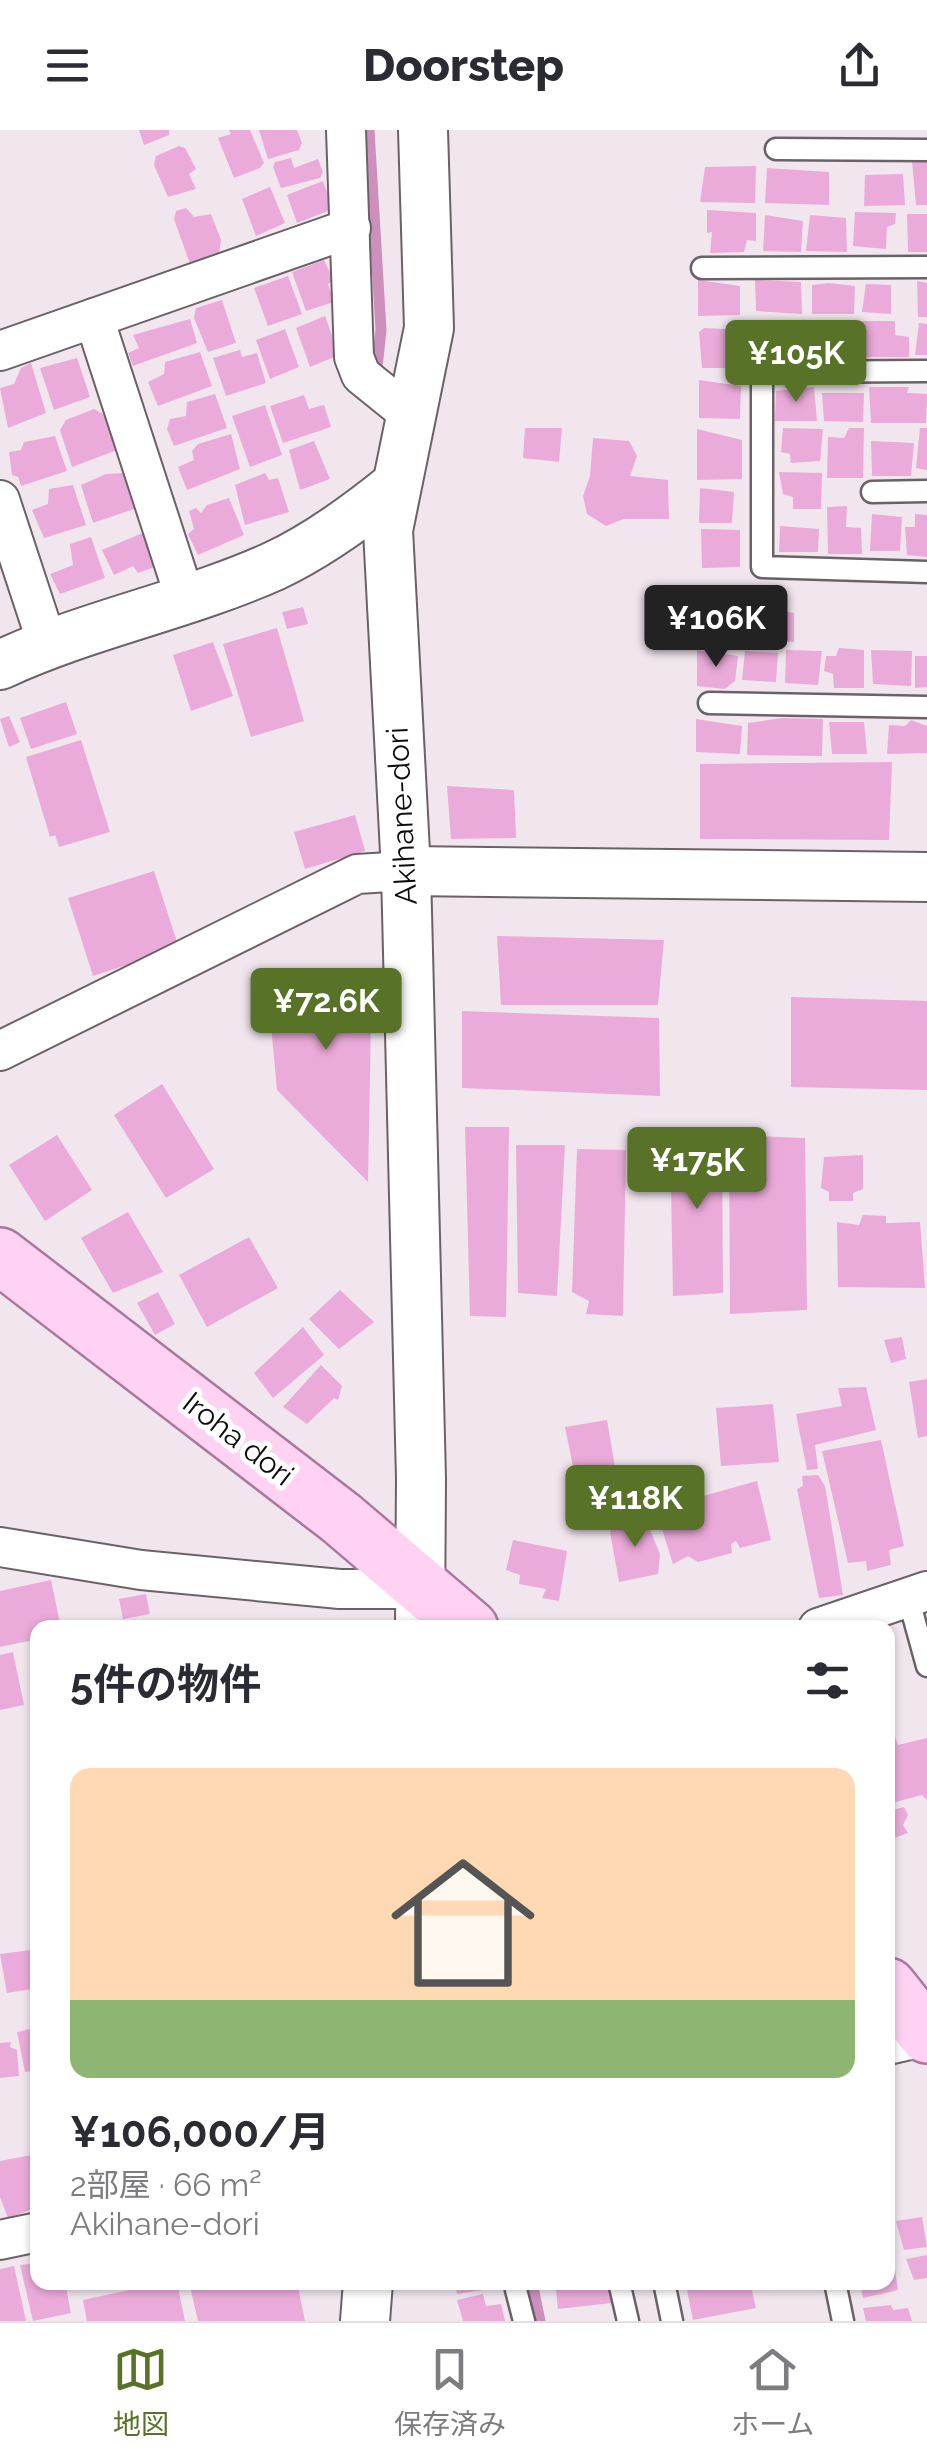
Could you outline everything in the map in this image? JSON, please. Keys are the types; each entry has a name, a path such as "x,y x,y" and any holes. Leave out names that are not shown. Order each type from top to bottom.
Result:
{"main road":[{"name":"Iroha dori","path":"0,1256 341,1518 421,1608 450,1620"},
{"path":"895,1995 927,2036"}],"street":[{"path":"346,130 354,357 361,376 413,417"},
{"name":"Akihane-dori","path":"421,1608 406,871 388,500 413,417 430,328 423,130"},
{"path":"0,351 351,228"},
{"path":"94,318 185,598"},
{"path":"0,500 47,643"},
{"path":"0,664 47,643 274,566 388,500"},
{"path":"0,1051 357,874 406,871 927,877"},
{"path":"0,1547 141,1570 340,1589 421,1608"},
{"path":"842,1620 918,1594"},
{"path":"895,2043 927,2036"},
{"path":"0,2240 30,2234"},
{"path":"364,2321 367,2290"}],"lane":[{"path":"776,149 927,150"},
{"path":"702,268 927,267"},
{"path":"927,371 762,372 762,567 927,572"},
{"path":"872,492 927,492"},
{"path":"709,704 927,707"},
{"path":"918,1594 927,1666"},
{"path":"516,2290 524,2321"},
{"path":"621,2290 628,2321"},
{"path":"666,2290 672,2321"},
{"path":"837,2290 843,2321"}],"building":[{"path":"139,130 169,130 169,135 144,145"},
{"path":"229,130 250,130 264,163 260,168 234,178 218,138 231,134"},
{"path":"259,130 297,130 302,143 299,150 268,159"},
{"path":"179,146 185,148 196,169 189,174 196,189 168,197 154,165 156,156"},
{"path":"291,158 294,168 318,159 323,172 320,178 281,188 273,167 275,162"},
{"path":"912,161 927,162 927,205 916,205"},
{"path":"756,166 755,203 700,202 705,167"},
{"path":"767,168 829,172 829,205 765,203"},
{"path":"903,174 905,205 864,206 865,175"},
{"path":"323,181 333,209 297,223 287,195"},
{"path":"270,187 285,223 256,236 242,199"},
{"path":"186,208 194,217 211,214 221,240 219,255 190,264 174,219 176,211"},
{"path":"707,210 756,213 756,241 747,240 744,252 710,253 712,232 707,233"},
{"path":"855,212 896,213 895,224 887,227 886,249 853,246"},
{"path":"907,214 927,214 927,252 908,252"},
{"path":"765,215 803,221 801,252 763,251"},
{"path":"810,215 846,218 847,252 806,251"},
{"path":"324,260 333,279 328,284 334,302 306,311 292,272"},
{"path":"288,276 302,314 268,326 254,288"},
{"path":"698,280 740,286 740,315 698,316"},
{"path":"755,280 801,282 802,314 756,311"},
{"path":"917,281 927,283 927,317 918,317"},
{"path":"866,284 891,285 891,314 862,312"},
{"path":"812,285 855,286 854,314 812,314"},
{"path":"222,300 236,343 208,352 194,318 196,308"},
{"path":"325,316 339,355 310,367 296,328"},
{"path":"190,319 197,343 133,366 128,353 139,348 133,335"},
{"path":"759,320 802,324 799,354 758,352"},
{"path":"811,320 851,324 849,345 857,348 855,356 807,355"},
{"path":"862,321 895,321 895,335 909,337 909,357 863,357"},
{"path":"919,323 927,324 927,355 915,355"},
{"path":"704,328 744,330 744,368 702,368 699,332"},
{"path":"285,329 299,367 270,379 256,340"},
{"path":"240,350 242,357 257,353 266,383 226,396 213,358"},
{"path":"200,352 212,386 158,406 148,382 164,374 165,362"},
{"path":"77,358 90,397 54,410 40,368"},
{"path":"31,363 46,413 8,428 0,388 14,384 21,368"},
{"path":"699,380 741,386 740,419 699,418"},
{"path":"814,387 817,421 775,421 776,391"},
{"path":"869,387 909,387 907,393 927,394 926,423 871,423"},
{"path":"822,393 864,393 863,422 824,421"},
{"path":"215,394 227,428 174,446 167,429 170,419 186,416 187,402"},
{"path":"304,395 309,409 324,405 331,427 283,443 270,406"},
{"path":"265,405 282,455 250,467 232,416"},
{"path":"94,409 103,414 120,449 72,467 60,430 66,420"},
{"path":"525,428 562,428 559,462 523,458"},
{"path":"783,428 823,429 820,461 791,463 790,454 781,452"},
{"path":"849,428 864,428 863,478 827,478 828,437 844,438"},
{"path":"920,428 927,428 927,470 916,468"},
{"path":"697,429 742,440 742,479 697,480"},
{"path":"231,434 240,469 187,490 178,467 194,460 192,451 198,444"},
{"path":"55,436 67,471 21,486 18,477 12,475 9,452 21,450 24,442"},
{"path":"593,438 629,441 637,456 630,476 668,480 669,519 624,519 606,526 587,514 583,496 590,476"},
{"path":"314,441 330,479 300,490 289,450"},
{"path":"871,441 914,443 911,476 872,476"},
{"path":"779,472 822,473 821,509 793,509 793,497 783,494"},
{"path":"125,473 133,500 139,500 140,507 93,523 81,485 106,474"},
{"path":"265,473 269,480 278,478 289,512 245,525 235,485"},
{"path":"73,485 86,525 44,538 32,510 48,504 49,489"},
{"path":"700,488 734,492 732,523 699,523"},
{"path":"229,498 244,535 198,555 188,534 194,529 189,511 196,508 201,513 207,505"},
{"path":"847,506 846,527 861,528 862,554 828,554 827,507"},
{"path":"872,514 902,517 900,551 870,551"},
{"path":"915,514 927,515 927,557 907,555 905,527 915,527"},
{"path":"780,526 819,529 818,552 779,552"},
{"path":"701,529 740,530 740,567 702,568"},
{"path":"150,530 163,564 138,573 133,566 114,575 102,550"},
{"path":"91,537 105,578 60,594 50,574 73,565 70,544"},
{"path":"698,598 764,598 764,606 772,607 773,644 699,643"},
{"path":"303,607 308,624 287,629 282,612"},
{"path":"778,610 794,613 794,642 779,641"},
{"path":"277,628 304,721 251,737 223,644"},
{"path":"213,642 233,696 191,711 173,655"},
{"path":"839,648 864,650 864,688 834,688 833,674 824,671 826,656 836,656"},
{"path":"697,650 738,656 735,681 725,689 697,686"},
{"path":"786,650 822,651 818,685 785,683"},
{"path":"871,650 912,651 911,686 873,684"},
{"path":"745,651 778,653 776,682 742,680"},
{"path":"915,656 927,656 927,687 915,688"},
{"path":"66,702 77,734 31,749 20,718"},
{"path":"9,716 20,742 9,747 0,719"},
{"path":"782,718 823,719 822,756 747,755 748,723"},
{"path":"696,719 742,726 740,754 696,752"},
{"path":"911,720 927,726 927,753 887,754 889,725 905,726"},
{"path":"829,722 864,722 867,754 832,754"},
{"path":"81,740 110,832 59,847 55,835 50,837 26,757"},
{"path":"892,762 889,840 700,839 700,764"},
{"path":"447,786 514,790 516,838 451,839"},
{"path":"355,815 365,851 305,869 294,832"},
{"path":"154,871 179,948 93,976 68,898"},
{"path":"497,936 664,940 658,1005 501,1005"},
{"path":"372,969 368,1182 277,1090 266,972"},
{"path":"791,997 927,1001 927,1090 791,1087"},
{"path":"462,1011 659,1018 660,1096 462,1088"},
{"path":"162,1084 214,1169 166,1198 114,1115"},
{"path":"465,1127 509,1127 506,1317 470,1316"},
{"path":"670,1130 722,1130 723,1293 673,1296"},
{"path":"57,1135 92,1190 45,1221 9,1165"},
{"path":"729,1135 805,1138 807,1310 730,1314"},
{"path":"516,1145 565,1145 557,1296 518,1293"},
{"path":"577,1149 626,1150 623,1316 586,1314 589,1301 572,1292"},
{"path":"863,1155 863,1189 853,1193 853,1201 829,1201 829,1192 821,1188 824,1157"},
{"path":"128,1212 163,1272 113,1293 81,1238"},
{"path":"863,1215 886,1216 886,1223 920,1222 925,1288 838,1287 837,1222 859,1225"},
{"path":"249,1237 278,1288 207,1327 179,1275"},
{"path":"340,1290 374,1322 339,1349 309,1319"},
{"path":"158,1292 175,1324 155,1335 137,1303"},
{"path":"303,1327 324,1355 273,1398 254,1373"},
{"path":"902,1337 906,1359 891,1363 884,1340"},
{"path":"321,1365 342,1386 338,1400 334,1398 307,1424 283,1407"},
{"path":"927,1379 927,1436 918,1438 909,1382"},
{"path":"866,1387 876,1430 815,1445 818,1469 807,1470 796,1414 842,1406 838,1388"},
{"path":"773,1404 779,1462 721,1466 716,1408"},
{"path":"607,1420 621,1502 581,1506 565,1427"},
{"path":"881,1440 904,1546 889,1550 891,1565 867,1571 866,1561 848,1563 822,1451"},
{"path":"818,1475 825,1486 843,1595 819,1598 797,1489 803,1486 802,1476"},
{"path":"757,1481 771,1540 740,1548 736,1541 731,1544 732,1553 698,1562 688,1556 673,1564 656,1510 677,1503 675,1491 695,1488 696,1498"},
{"path":"645,1518 660,1554 658,1574 619,1582 610,1532 614,1523"},
{"path":"513,1540 567,1551 559,1601 542,1598 546,1589 519,1584 520,1575 506,1570"},
{"path":"51,1580 59,1620 30,1620 30,1641 0,1647 0,1591"},
{"path":"146,1594 150,1614 123,1619 119,1599"},
{"path":"13,1652 24,1705 0,1710 0,1655"},
{"path":"895,1737 898,1745 927,1738 927,1800 922,1795 895,1802"},
{"path":"904,1807 908,1815 903,1825 908,1833 895,1838 895,1809"},
{"path":"30,1950 30,1989 7,1993 0,1954"},
{"path":"30,2029 30,2071 25,2072 17,2032"},
{"path":"11,2042 10,2047 17,2050 19,2076 0,2078 0,2043"},
{"path":"30,2155 30,2210 8,2218 0,2197 0,2161"},
{"path":"922,2217 927,2247 904,2250 896,2221"},
{"path":"927,2255 927,2278 914,2280 906,2259"},
{"path":"30,2264 30,2290 67,2290 71,2313 33,2321 20,2265"},
{"path":"14,2266 26,2321 0,2321 0,2269"},
{"path":"895,2270 898,2290 863,2298 862,2290 895,2290"},
{"path":"130,2290 179,2290 185,2321 87,2321 83,2300"},
{"path":"191,2290 299,2290 305,2321 198,2321"},
{"path":"556,2290 610,2290 612,2303 558,2309"},
{"path":"687,2290 752,2290 756,2308 693,2320"},
{"path":"483,2294 486,2306 501,2304 505,2321 463,2321 457,2300"},
{"path":"891,2305 893,2310 908,2308 912,2321 866,2321 863,2308"}],"waterway":[{"path":"369,130 381,330 377,368"},
{"path":"534,2290 540,2321"}]}
